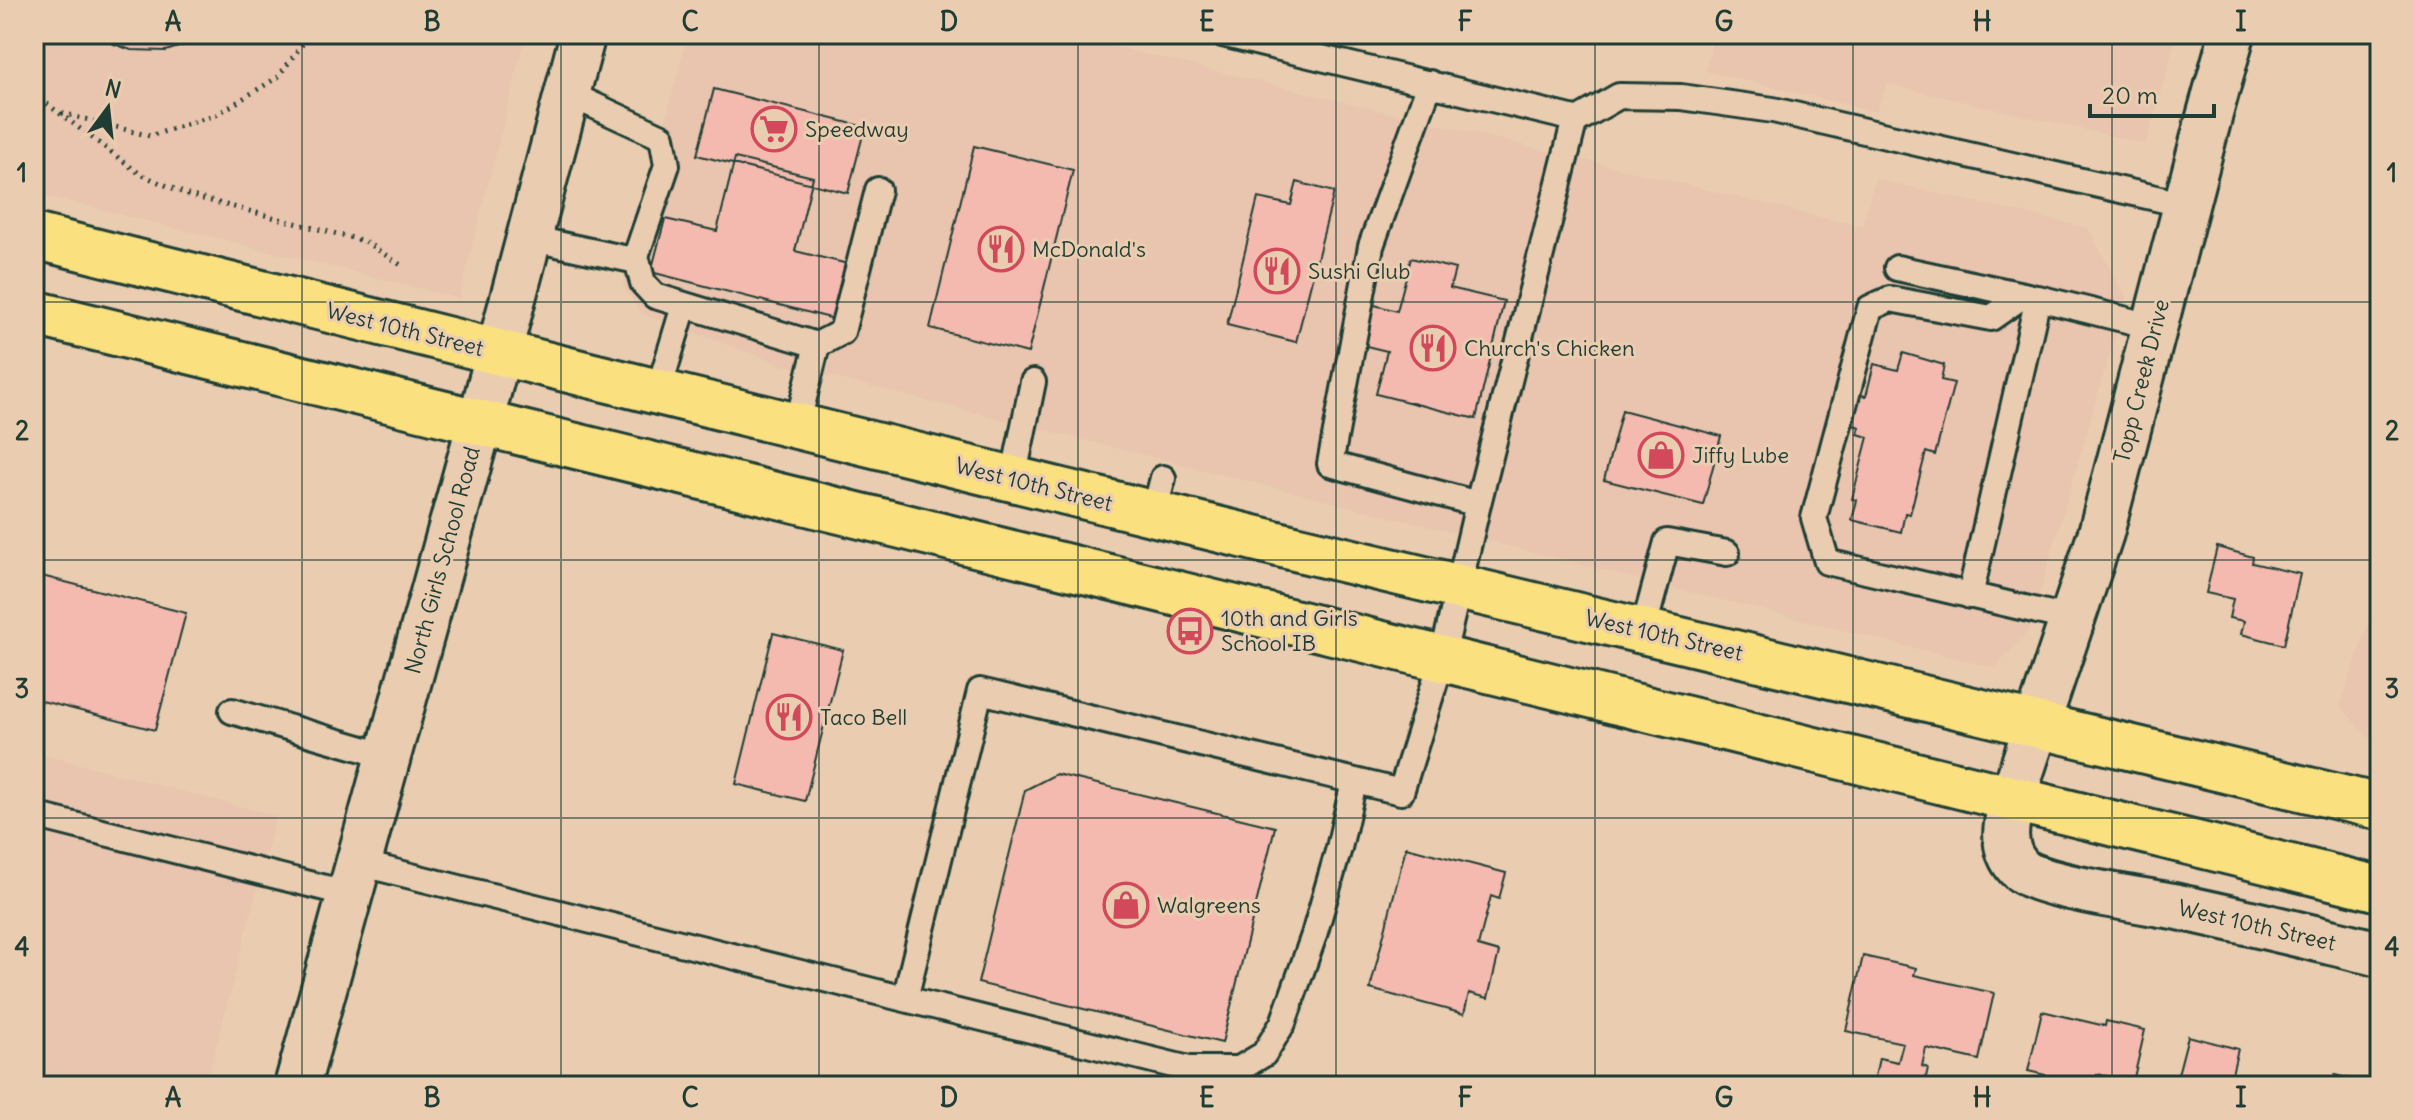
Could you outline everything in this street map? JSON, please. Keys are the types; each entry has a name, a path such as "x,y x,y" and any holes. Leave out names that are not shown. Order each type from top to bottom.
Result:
{"main road":[{"name":"West 10th Street","path":"34,236 1013,479 1158,496 1458,586 2380,806"},
{"path":"34,313 2380,889"}],"street":[{"name":"North Girls School Road","path":"297,1086 480,423 583,34"},
{"name":"Topp Creek Drive","path":"2036,724 2101,533 2232,34"},
{"name":"West 10th Street","path":"2036,724 2005,828 2005,842 2019,869 2032,877 2179,907 2380,954"}],"lane":[{"path":"1222,34 1575,119 1619,96 1681,97 1773,110 2186,205"},
{"path":"1430,83 1371,246 1330,464 1478,504"},
{"path":"567,93 662,137 667,165 636,256 643,283 655,296 684,306 817,345 842,332 878,190"},
{"path":"905,999 980,691 1401,792 1442,659 1575,119"},
{"path":"529,238 637,261"},
{"path":"1897,268 2031,296 2155,327"},
{"path":"1970,596 2031,296"},
{"path":"2031,296 1991,318 1890,299 1870,308 1814,518 1827,562 2072,619"},
{"path":"658,392 684,306"},
{"path":"797,426 817,345"},
{"path":"1013,479 1033,382"},
{"path":"1643,631 1667,542 1727,553"},
{"path":"232,711 387,756"},
{"path":"34,815 354,878 905,999 1189,1069 1239,1069 1264,1054 1283,1023 1314,935 1354,782"}],"path":[{"path":"57,112 150,136 216,115 278,77 310,34"},
{"path":"34,94 140,174 188,195 364,241 401,265"}],"shaded area":[{"path":"34,34 526,34 459,298 34,193"},
{"path":"688,34 1062,34 1862,227 1875,179 2088,228 2126,298 2029,629 1995,668 780,364 642,314 623,286"},
{"path":"1714,34 2177,34 2146,144 1887,84 1876,112 1706,71"},
{"path":"2380,591 2380,742 2370,739 2340,706"},
{"path":"34,752 276,816 206,1086 34,1086"}],"building":[{"path":"96,34 208,34 200,40 166,51 131,50"},
{"path":"714,89 865,127 848,193 697,155"},
{"name":"McDonald's","path":"974,146 1073,170 1028,353 930,328"},
{"path":"735,158 813,177 795,251 848,264 834,319 651,272 665,219 717,231"},
{"name":"Sushi Club","path":"1297,182 1334,192 1296,342 1227,325 1258,198 1291,205"},
{"path":"1411,258 1455,269 1450,288 1504,301 1476,419 1376,394 1387,351 1358,344 1367,303 1397,311"},
{"path":"1903,353 1944,365 1941,380 1954,383 1935,455 1926,452 1910,514 1905,513 1901,532 1852,520 1857,500 1852,499 1868,437 1858,434 1860,427 1853,425 1860,395 1866,396 1874,364 1898,370"},
{"path":"1622,410 1721,436 1703,505 1604,480"},
{"path":"2217,547 2253,557 2252,563 2300,574 2284,645 2241,634 2244,621 2229,618 2233,599 2206,593"},
{"path":"34,574 186,613 155,730 34,699"},
{"name":"Taco Bell","path":"773,633 843,650 805,801 736,784"},
{"name":"Walgreens","path":"1056,774 1275,827 1222,1043 978,983 1025,790"},
{"path":"1406,847 1506,873 1499,899 1491,896 1478,946 1499,952 1488,998 1469,993 1464,1014 1370,989"},
{"path":"1863,956 1916,968 1914,975 1994,993 1979,1060 1926,1048 1922,1066 1928,1068 1924,1086 1873,1086 1879,1058 1898,1062 1903,1043 1846,1031"},
{"path":"2042,1011 2105,1026 2106,1021 2145,1030 2133,1082 2097,1074 2093,1086 2028,1071"},
{"path":"2188,1036 2238,1049 2229,1086 2175,1086"},
{"path":"2335,1075 2380,1086 2332,1086"}],"place":[{"name":"Speedway","path":"774,129"},
{"name":"McDonald's","path":"1001,249"},
{"name":"Sushi Club","path":"1277,271"},
{"name":"Church's Chicken","path":"1433,348"},
{"name":"Jiffy Lube","path":"1661,455"},
{"name":"10th and Girls School IB","path":"1190,631"},
{"name":"Taco Bell","path":"789,717"},
{"name":"Walgreens","path":"1126,905"}]}
